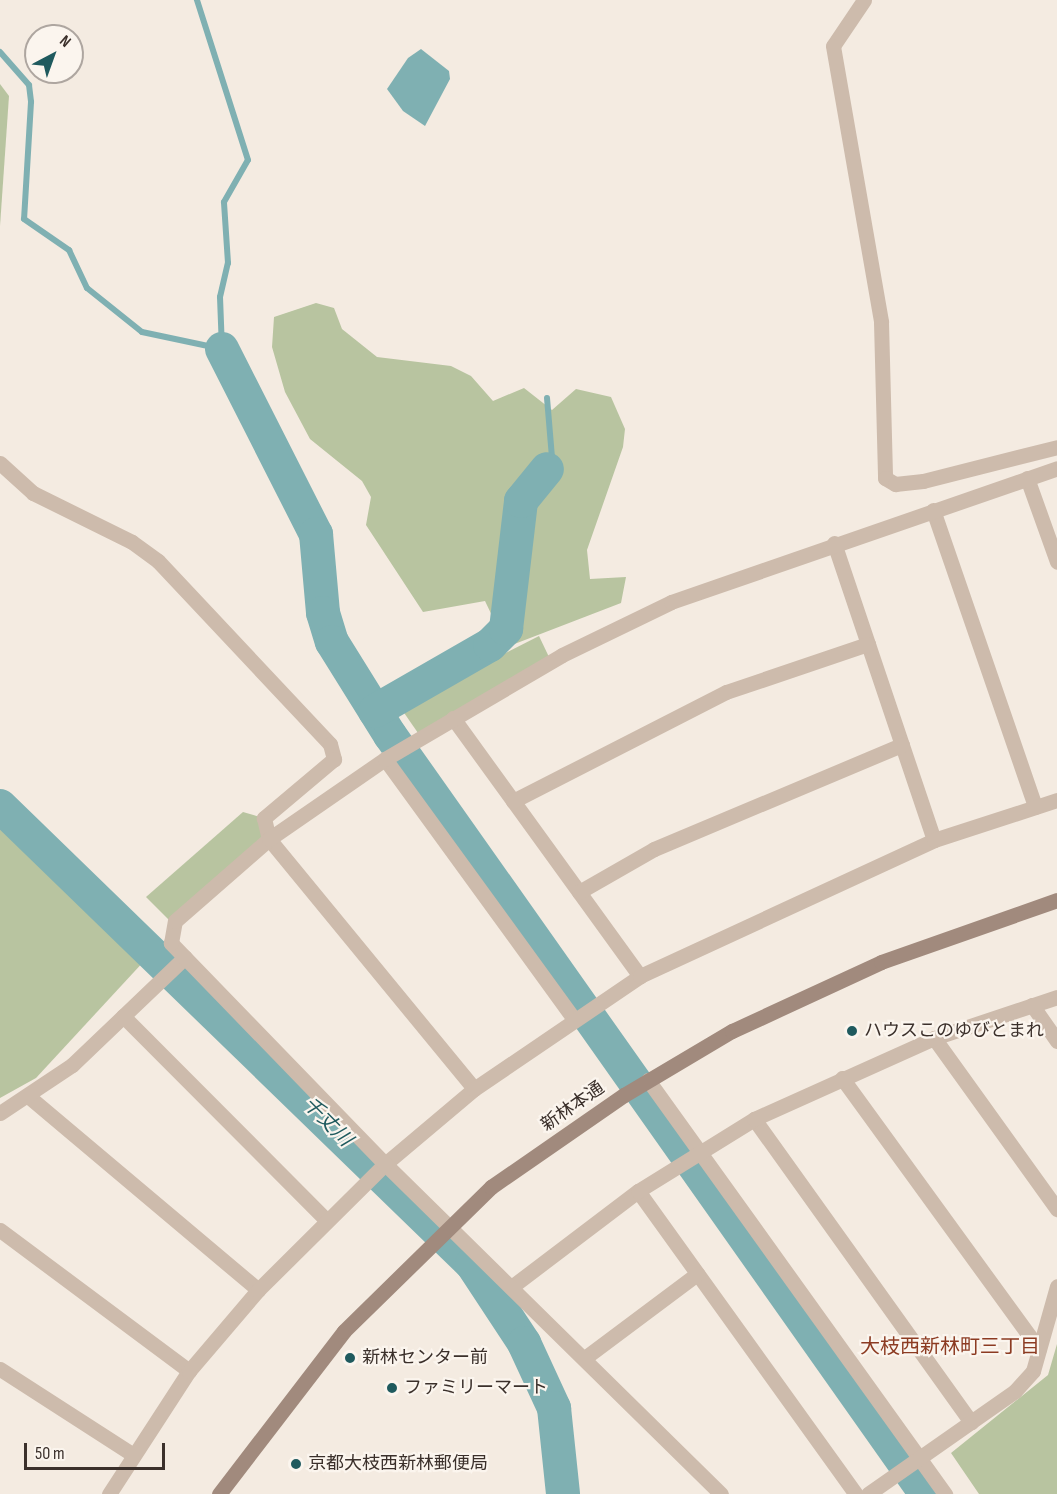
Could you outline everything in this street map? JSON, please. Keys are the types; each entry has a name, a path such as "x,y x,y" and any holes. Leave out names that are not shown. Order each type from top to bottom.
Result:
{"street":[{"path":"864,0 833,46 881,322 885,478 895,484 923,481 1057,447"},
{"path":"0,463 33,493 132,542 158,561 330,744 333,759 264,818 269,839 474,1089"},
{"path":"721,1494 514,1285 385,1164 171,943 175,921 269,839 385,759 505,685 671,602 834,543 1057,468"},
{"path":"1027,478 1057,562"},
{"path":"933,510 1035,807"},
{"path":"834,543 934,840"},
{"path":"513,801 726,692 868,644"},
{"path":"453,718 640,976"},
{"path":"579,892 654,849 902,745"},
{"path":"385,759 574,1019"},
{"path":"109,1494 132,1454 189,1371 258,1290 360,1187 474,1089 640,976 934,840 1057,800"},
{"name":"新林本通","path":"219,1494 344,1331 449,1225 491,1187 624,1095 732,1030 881,962 1057,900"},
{"path":"0,1113 72,1065 185,957"},
{"path":"514,1285 638,1191 754,1119 934,1038 1057,997"},
{"path":"1032,1005 1057,1041"},
{"path":"123,1016 327,1221"},
{"path":"934,1038 1057,1209"},
{"path":"842,1078 1039,1349"},
{"path":"648,1080 945,1494"},
{"path":"28,1096 258,1290"},
{"path":"754,1119 971,1422"},
{"path":"638,1191 856,1494"},
{"path":"0,1230 189,1371"},
{"path":"586,1357 697,1274"},
{"path":"868,1494 1015,1391 1033,1371 1057,1286"},
{"path":"0,1369 132,1454"}],"green space":[{"path":"0,84 9,96 0,226"},
{"path":"316,303 334,308 342,329 377,357 451,366 471,376 493,401 524,388 552,410 576,389 611,397 625,429 623,447 587,550 590,579 626,577 621,603 507,647 485,601 423,612 366,525 371,497 362,481 310,439 285,392 272,347 274,317"},
{"path":"539,636 549,657 418,733 400,707"},
{"path":"243,812 260,817 265,838 171,922 146,897"},
{"path":"0,819 146,959 36,1078 0,1098"},
{"path":"1057,1344 1057,1494 979,1494 951,1453 1048,1375"}],"water":[{"path":"421,49 449,71 450,79 425,126 403,111 387,89 408,58"}],"waterway":[{"path":"0,52 29,85 31,102 24,219 69,250 87,288 142,332 222,349 220,297 228,263 224,202 248,160 197,0"},
{"path":"222,349 316,534 323,613 332,642 390,735 926,1494"},
{"path":"547,398 552,457 547,469"},
{"path":"375,711 490,645 506,629 521,501 547,469"},
{"name":"千丈川","path":"0,806 472,1264 524,1343 554,1408 563,1494"}],"place":[{"name":"ハウスこのゆびとまれ","path":"852,1031"},
{"name":"新林センター前","path":"350,1358"},
{"name":"ファミリーマート","path":"392,1388"},
{"name":"京都大枝西新林郵便局","path":"296,1464"}],"district":[{"name":"大枝西新林町三丁目","path":"950,1347"}]}
